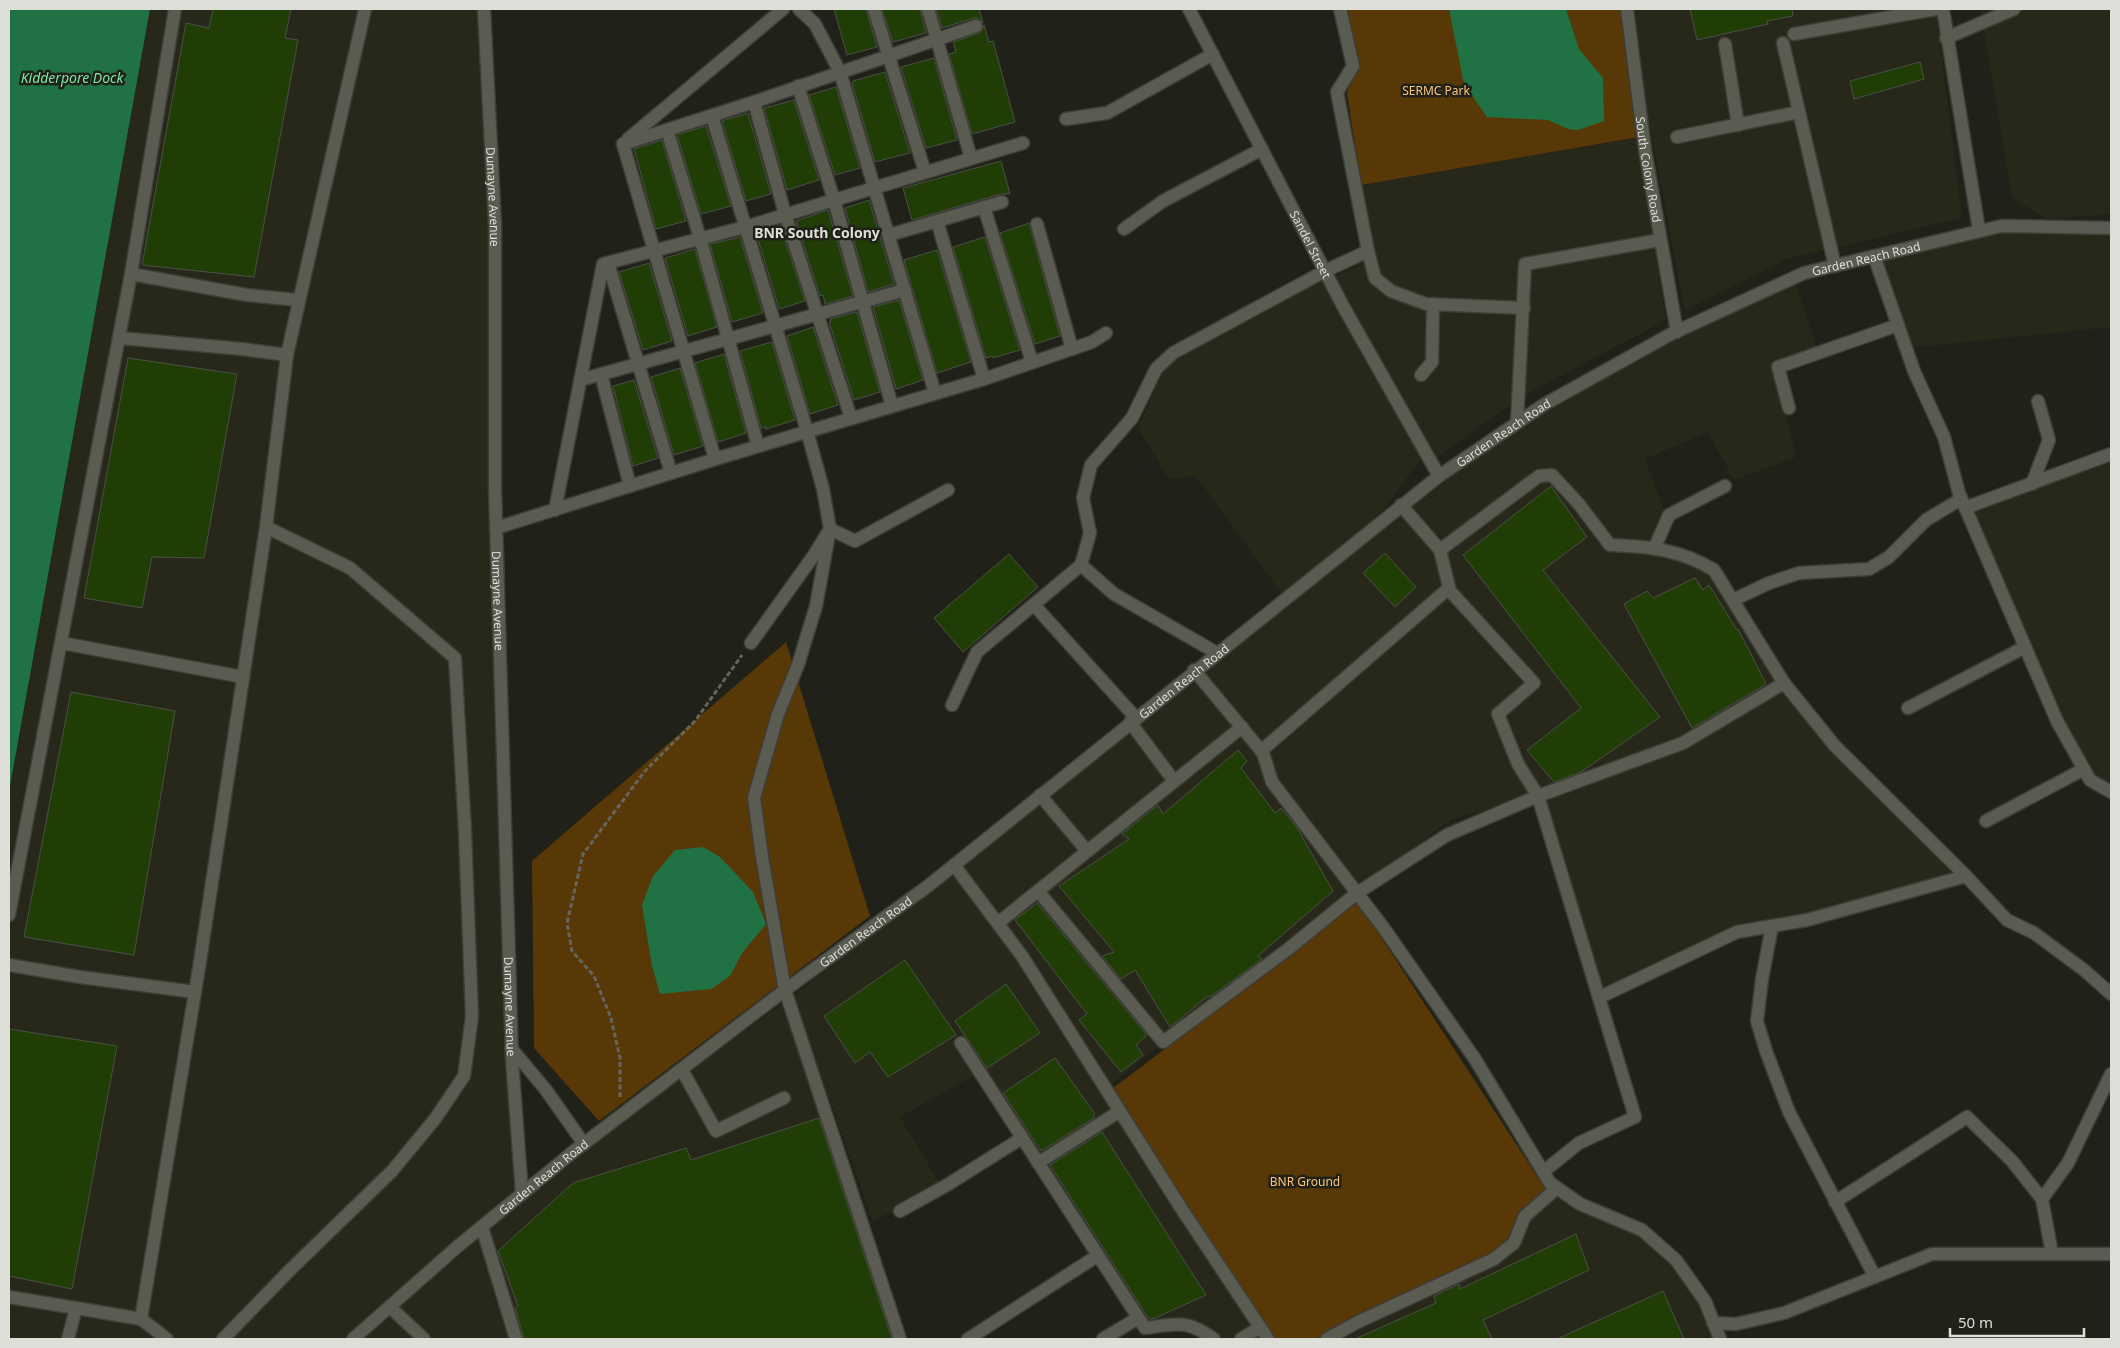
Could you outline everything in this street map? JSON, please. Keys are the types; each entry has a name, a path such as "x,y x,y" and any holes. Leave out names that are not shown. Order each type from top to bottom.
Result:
{"street":[{"path":"9,915 132,274 175,9"},
{"path":"141,1319 195,992 266,527 287,356 298,300 365,9"},
{"name":"Dumayne Avenue","path":"484,9 495,225 496,528 511,1048 522,1194"},
{"path":"623,144 783,9"},
{"path":"799,9 814,24 840,72 935,393"},
{"path":"874,9 925,172"},
{"path":"928,9 971,158"},
{"name":"Sandel Street","path":"1189,9 1324,271 1439,476"},
{"path":"1340,9 1353,66 1337,92 1375,278 1391,291 1426,304 1524,308"},
{"name":"South Colony Road","path":"1627,9 1645,150 1676,332"},
{"path":"1794,34 1936,9"},
{"path":"1943,9 1946,38 1979,230"},
{"path":"1946,38 2014,9"},
{"path":"623,144 754,102 976,26"},
{"path":"1784,43 1835,266"},
{"path":"1725,44 1738,125"},
{"path":"1066,119 1107,113 1213,54"},
{"path":"798,86 834,200 892,406"},
{"path":"754,102 785,214 851,418"},
{"path":"1677,137 1800,112"},
{"path":"712,116 807,432 823,488 830,529 816,606 798,665 778,714 754,798 762,858 785,990 900,1339"},
{"path":"667,130 700,238 758,446"},
{"path":"555,510 603,264 745,227 1023,143"},
{"path":"623,144 715,459"},
{"path":"1124,229 1163,201 1262,149"},
{"path":"889,235 1002,202"},
{"path":"984,208 1032,362"},
{"path":"937,221 984,379"},
{"path":"1037,224 1072,349"},
{"name":"Garden Reach Road","path":"353,1339 482,1226 584,1144 785,990 928,886 1194,670 1439,476 1545,404 1676,332 1804,273 2000,226 2111,228"},
{"path":"1517,423 1526,264 1660,240"},
{"path":"952,705 977,652 1081,565 1090,533 1083,498 1092,465 1132,418 1156,370 1173,353 1324,271 1368,251"},
{"path":"1874,256 1914,371 1944,437 1963,504 2057,721 2090,780 2111,792"},
{"path":"608,263 671,473"},
{"path":"132,274 247,294 298,300"},
{"path":"580,380 905,290"},
{"path":"1421,375 1432,362 1433,304"},
{"path":"1789,408 1778,366 1898,325"},
{"path":"496,528 715,459 984,379 1092,342 1106,333"},
{"path":"120,338 242,349 287,356"},
{"path":"601,374 630,486"},
{"path":"2032,484 2048,440 2038,401"},
{"path":"1733,600 1769,583 1799,573 1869,569 1889,557 1926,520 1963,504 2032,484 2111,454"},
{"path":"1440,550 1539,476 1552,474 1578,503 1610,545 1669,550 1696,560 1714,570 1784,683 1835,746 1966,876 2007,920 2034,933 2084,970 2111,994"},
{"path":"1654,548 1669,515 1725,486"},
{"path":"830,529 855,541 948,490"},
{"path":"1401,506 1440,550 1449,588 1534,683 1498,714 1518,764 1538,796 1635,1117 1579,1143 1543,1172"},
{"path":"223,1339 289,1271 392,1172 435,1119 464,1076 472,1016 465,831 455,658 350,568 266,527"},
{"path":"751,643 814,555 830,529"},
{"path":"1081,565 1114,594 1217,652"},
{"path":"1261,750 1449,588"},
{"path":"1034,605 1133,720 1174,781"},
{"path":"62,643 243,677"},
{"path":"1908,708 2025,646"},
{"path":"1194,670 1261,750 1272,782 1383,927 1475,1059 1550,1183 1580,1204 1642,1230 1676,1260 1705,1301 1720,1339"},
{"path":"1038,891 1163,1042 1287,950 1357,893 1447,835 1538,796 1683,743 1784,683"},
{"path":"998,924 1242,727"},
{"path":"1986,821 2084,769"},
{"path":"1040,795 1088,851"},
{"path":"954,865 1022,956 1259,1328 1268,1339"},
{"path":"1600,997 1737,932 1807,920 1966,876"},
{"path":"1772,926 1762,979 1757,1021 1789,1112 1874,1277"},
{"path":"9,964 80,977 195,992"},
{"path":"961,1042 1145,1328 1182,1323 1203,1331 1214,1339"},
{"path":"511,1048 546,1090 584,1144"},
{"path":"682,1070 716,1131 784,1098"},
{"path":"2042,1199 2068,1164 2111,1074"},
{"path":"1038,1164 1120,1111"},
{"path":"1835,1202 1967,1117 2012,1161 2042,1199 2052,1254"},
{"path":"900,1210 947,1185 1022,1138"},
{"path":"1327,1339 1358,1322 1494,1258 1514,1243 1525,1216 1557,1188"},
{"path":"482,1226 516,1339"},
{"path":"1713,1322 1736,1324 1784,1313 1932,1254 2111,1254"},
{"path":"968,1339 1097,1256"},
{"path":"9,1297 141,1319 167,1339"},
{"path":"390,1307 424,1339"},
{"path":"68,1339 76,1308"},
{"path":"1103,1339 1138,1318"},
{"path":"1241,1339 1259,1328"}],"path":[{"path":"622,1116 619,1091 620,1058 611,1018 594,976 572,951 567,923 583,854 645,771 695,721 751,643"}],"shaded area":[{"path":"150,9 479,9 490,243 517,1194 349,1339 9,1339 9,796"},
{"path":"1627,9 1936,9 1962,218 1787,259 1685,310"},
{"path":"1980,9 2111,9 2111,214 2046,219 2012,198"},
{"path":"1639,137 1666,320 1519,398 1435,459 1334,277 1375,258 1361,185"},
{"path":"2003,231 2111,235 2111,327 1911,348 1879,260"},
{"path":"1322,279 1422,457 1388,504 1361,531 1283,595 1196,476 1169,479 1138,428 1165,366"},
{"path":"1796,284 1817,349 1775,368 1796,457 1734,480 1708,432 1645,459 1665,512 1653,551 1692,564 1711,575 1773,672 1827,746 1953,872 1895,893 1795,919 1740,928 1604,993 1532,796 1450,820 1360,888 1275,783 1268,752 1202,670 1443,480 1547,409 1677,336"},
{"path":"2111,462 2111,789 2092,777 2044,677 1971,512"},
{"path":"1194,679 1260,755 1353,894 1110,1085 960,867"},
{"path":"952,872 1018,959 1252,1326 1231,1339 1223,1339 1205,1327 1146,1324 983,1070 900,1117 940,1184 873,1222 793,996"},
{"path":"790,998 905,1339 430,1339 399,1307 488,1231 637,1110"},
{"path":"1557,1196 1639,1235 1673,1264 1701,1304 1714,1339 1343,1339 1446,1286"},
{"path":"389,1313 416,1339 360,1339"}],"green space":[{"name":"SERMC Park","path":"1347,9 1622,9 1639,137 1361,185 1347,93 1357,64"},
{"path":"786,642 870,916 599,1121 534,1048 532,861"},
{"name":"BNR Ground","path":"1358,902 1539,1179 1547,1187 1521,1217 1511,1241 1493,1255 1355,1318 1316,1339 1274,1339 1261,1325 1112,1089"}],"water":[{"name":"Kidderpore Dock","path":"9,9 150,9 9,792"},
{"path":"1449,9 1566,9 1579,49 1603,78 1604,121 1578,130 1568,129 1548,120 1487,117 1464,84"},
{"path":"703,847 720,857 753,892 766,924 742,953 730,976 711,989 660,994 652,966 642,905 653,876 675,850"}],"building":[{"path":"213,9 291,9 285,38 298,40 254,277 142,265 186,23 209,28"},
{"path":"834,9 866,9 877,47 847,55"},
{"path":"882,9 920,9 926,33 893,42"},
{"path":"936,9 979,9 983,23 978,18 974,18 942,28"},
{"path":"1690,9 1792,9 1793,16 1767,21 1768,24 1697,40"},
{"path":"984,25 989,42 993,41 1015,122 972,134 949,54 956,52 953,42 979,33"},
{"path":"934,58 957,140 926,148 901,67"},
{"path":"1920,62 1924,79 1854,99 1850,81"},
{"path":"885,72 910,153 875,162 852,83 853,81"},
{"path":"836,87 860,168 835,175 809,95"},
{"path":"794,100 819,180 787,190 764,108"},
{"path":"748,113 771,194 746,201 722,121"},
{"path":"706,126 731,206 701,214 677,135"},
{"path":"662,140 686,221 656,229 634,149"},
{"path":"1001,161 1010,194 1000,194 912,220 903,188"},
{"path":"869,200 894,284 868,292 845,208"},
{"path":"828,210 853,296 825,304 823,295 820,296 796,221"},
{"path":"1029,223 1060,336 1035,344 1000,233"},
{"path":"780,225 805,301 779,309 756,232"},
{"path":"740,237 763,313 732,322 710,244"},
{"path":"985,237 1020,350 993,358 993,356 986,358 953,247"},
{"path":"695,249 717,327 688,336 665,258"},
{"path":"937,250 971,362 937,373 904,260"},
{"path":"649,263 672,341 643,350 619,272"},
{"path":"899,300 923,380 896,389 873,307"},
{"path":"857,312 880,392 854,400 829,322 831,322 830,319"},
{"path":"813,327 838,405 810,414 787,336"},
{"path":"772,342 795,420 766,429 766,427 761,428 740,351"},
{"path":"724,354 746,433 718,442 695,363"},
{"path":"128,358 237,374 204,558 152,557 142,608 84,598"},
{"path":"680,368 703,446 674,455 651,377"},
{"path":"634,380 658,458 633,466 613,386"},
{"path":"1551,486 1587,537 1543,570 1660,717 1581,772 1554,782 1527,750 1581,708 1463,555"},
{"path":"1385,553 1416,587 1395,607 1363,573"},
{"path":"1009,554 1038,587 963,652 934,618"},
{"path":"1695,578 1703,590 1709,585 1738,629 1766,684 1692,728 1624,604 1647,591 1653,598"},
{"path":"71,692 175,711 134,955 24,937"},
{"path":"1238,750 1247,761 1241,768 1275,813 1281,808 1296,826 1333,891 1258,956 1262,959 1210,997 1208,996 1170,1027 1135,970 1121,979 1102,956 1114,952 1059,886 1129,839 1122,834 1158,805 1163,814"},
{"path":"1037,903 1147,1035 1136,1045 1143,1055 1121,1072 1079,1020 1087,1014 1015,920"},
{"path":"905,960 956,1035 888,1077 870,1052 855,1063 824,1016"},
{"path":"1006,984 1040,1033 987,1068 955,1021"},
{"path":"9,1029 117,1046 72,1289 9,1276"},
{"path":"1055,1058 1095,1114 1094,1118 1041,1151 1003,1093"},
{"path":"819,1118 892,1339 524,1339 515,1308 518,1306 498,1251 573,1183 686,1148 691,1160"},
{"path":"1102,1132 1206,1295 1155,1318 1149,1319 1050,1165"},
{"path":"1576,1234 1589,1270 1483,1320 1492,1339 1355,1339 1436,1303 1434,1296 1459,1284 1460,1289"},
{"path":"1663,1291 1684,1339 1557,1339"}],"district":[{"name":"BNR South Colony","path":"817,232"}]}
